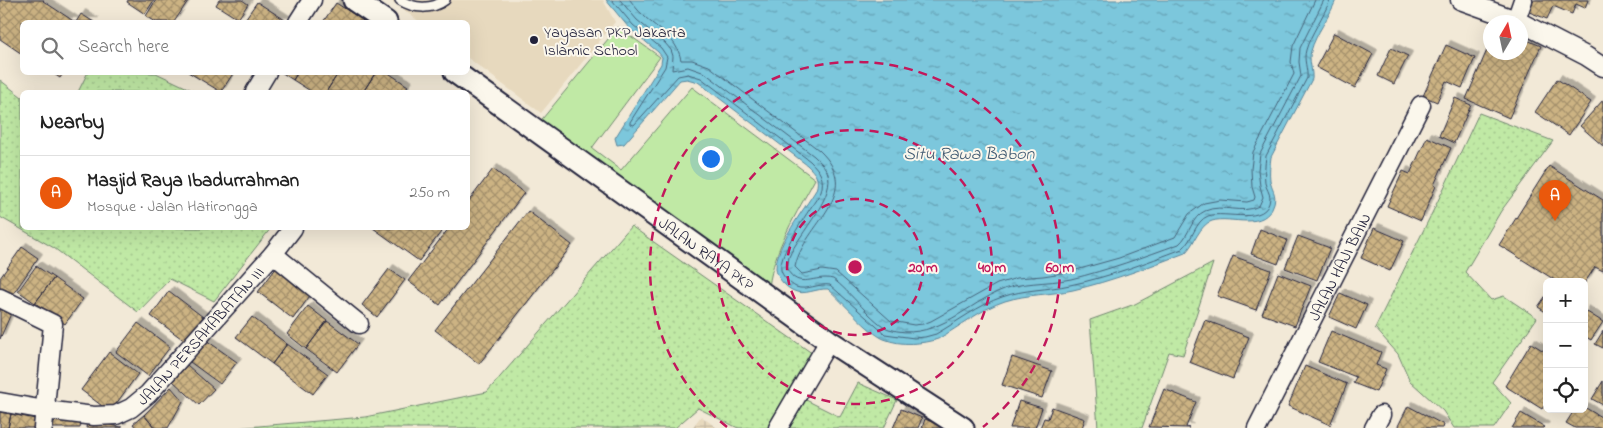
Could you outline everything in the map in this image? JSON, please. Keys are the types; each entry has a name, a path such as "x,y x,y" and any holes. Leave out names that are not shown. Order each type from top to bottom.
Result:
{"street":[{"path":"299,20 312,0"},
{"path":"354,0 383,20"},
{"path":"1460,0 1502,15"},
{"path":"1518,15 1523,0"},
{"path":"1528,26 1586,56 1603,67"},
{"path":"256,90 265,75"},
{"name":"JALAN RAYA PKP","path":"459,75 829,341 963,428"},
{"name":"JALAN HAJI BAIN","path":"1257,428 1422,104"},
{"name":"JALAN PERSAHABATAN III","path":"0,402 94,416 116,415 131,408 148,394 273,254 291,230"},
{"path":"273,254 359,324"},
{"path":"0,298 53,324 43,428"},
{"path":"778,428 829,341"}],"lane":[{"path":"400,0 417,7 428,8 436,6 445,0"}],"shaded area":[{"name":"Yayasan PKP Jakarta Islamic School","path":"390,0 603,0 615,22 541,113 470,60 470,20 417,20"},
{"path":"701,416 717,428 692,428"}],"green space":[{"path":"618,27 660,57 592,148 621,170 692,87 815,179 781,245 769,287 538,124"},
{"path":"86,75 160,75 192,90 79,90"},
{"path":"0,80 20,95 20,228 0,217"},
{"path":"1479,113 1553,141 1501,211 1465,272 1491,300 1504,296 1537,318 1492,382 1511,403 1494,428 1454,428 1443,411 1410,381 1398,354 1375,328"},
{"path":"631,226 816,356 800,397 840,417 858,383 897,400 884,428 738,428 698,408 675,428 235,428 365,417 487,392"},
{"path":"23,230 269,230 214,301 170,279 138,312 54,248"},
{"path":"1213,263 1183,355 1169,352 1142,428 1098,428 1090,320 1135,304"}],"water":[{"name":"Situ Rawa Babon","path":"606,0 1336,0 1311,51 1312,79 1271,157 1270,177 1275,200 1270,212 1263,218 1247,221 1212,221 1204,226 1185,253 1087,286 1064,292 1005,301 980,313 938,339 911,344 897,343 878,336 863,324 828,289 798,292 791,290 782,282 776,271 777,259 785,238 816,190 816,176 807,165 698,82 687,79 680,80 624,144 617,145 615,138 661,64 662,57 629,28"}],"building":[{"path":"0,0 44,0 72,20 20,20 20,53 0,39"},
{"path":"128,0 154,0 145,14 127,2"},
{"path":"156,0 188,1 175,20 153,20 146,16"},
{"path":"219,0 242,0 248,4 238,19 216,5"},
{"path":"1533,0 1588,0 1585,8 1576,4 1572,14 1553,6 1547,19 1529,12"},
{"path":"257,2 285,20 244,20"},
{"path":"336,3 363,20 324,20"},
{"path":"81,14 91,20 77,20"},
{"path":"1334,33 1373,54 1355,88 1316,67"},
{"path":"1528,40 1541,46 1509,118 1466,99 1483,59 1528,60"},
{"path":"1446,45 1475,58 1462,88 1446,81 1437,102 1423,96"},
{"path":"1391,48 1408,56 1394,84 1378,76"},
{"path":"193,75 232,75 222,90 218,90"},
{"path":"286,75 296,75 293,80"},
{"path":"296,75 337,75 327,90 309,90 293,80"},
{"path":"337,75 374,75 364,90 327,90"},
{"path":"374,75 392,75 408,86 405,90 364,90"},
{"path":"1557,79 1591,102 1569,135 1535,112"},
{"path":"1455,98 1471,105 1454,143 1439,136"},
{"path":"1603,100 1603,146 1580,126"},
{"path":"1427,137 1451,148 1434,185 1436,186 1421,221 1387,206 1403,171 1410,174"},
{"path":"1549,166 1603,200 1603,271 1595,267 1588,278 1552,278 1499,245"},
{"path":"493,169 524,193 440,305 408,281 447,230 470,230 470,199"},
{"path":"528,211 572,245 479,364 435,330"},
{"path":"1374,228 1404,241 1390,271 1361,258"},
{"path":"1260,229 1287,240 1278,264 1251,254"},
{"path":"376,230 442,230 419,261"},
{"path":"1298,236 1330,248 1317,280 1285,268"},
{"path":"22,247 38,258 11,297 0,289 0,278"},
{"path":"1233,256 1271,270 1256,310 1217,296"},
{"path":"36,266 54,278 35,303 18,291"},
{"path":"277,267 312,293 293,319 258,292"},
{"path":"389,269 405,280 377,317 362,305"},
{"path":"1278,273 1311,286 1295,326 1262,314"},
{"path":"54,278 83,299 65,324 35,303"},
{"path":"169,291 203,317 185,341 151,316"},
{"path":"1340,293 1367,305 1356,329 1329,317"},
{"path":"1543,300 1543,310 1538,307"},
{"path":"0,303 13,309 0,339"},
{"path":"308,306 327,321 306,349 287,334"},
{"path":"1588,313 1603,322 1591,340 1588,338"},
{"path":"252,317 287,344 272,364 236,337"},
{"path":"1205,320 1249,337 1233,379 1189,362"},
{"path":"327,321 358,344 337,372 306,349"},
{"path":"138,323 170,347 148,376 116,352"},
{"path":"1331,331 1381,352 1376,365 1386,369 1376,392 1353,383 1356,377 1318,362"},
{"path":"1603,331 1603,348 1595,344"},
{"path":"206,340 237,362 220,384 190,362"},
{"path":"1531,343 1543,350 1542,409 1505,386"},
{"path":"287,344 328,374 313,394 272,364"},
{"path":"109,352 138,374 110,412 81,390"},
{"path":"1012,357 1052,371 1042,398 1002,385"},
{"path":"187,365 214,389 199,405 173,381"},
{"path":"1305,366 1347,384 1330,425 1288,406"},
{"path":"1603,381 1603,405 1592,399"},
{"path":"171,387 183,401 168,428 155,428 144,415"},
{"path":"1164,389 1196,402 1186,427 1189,428 1149,427"},
{"path":"1019,401 1042,408 1035,428 1010,428"},
{"path":"1408,406 1444,425 1443,428 1397,428"},
{"path":"1052,407 1085,419 1082,428 1040,428 1044,418 1048,419"},
{"path":"901,409 922,418 918,428 893,428"},
{"path":"1588,409 1601,417 1603,414 1603,428 1575,428 1566,423 1572,413 1588,413"},
{"path":"0,412 11,414 8,428 0,428"},
{"path":"1521,413 1545,427 1512,428"},
{"path":"11,414 36,419 34,428 8,428"},
{"path":"144,415 155,428 136,428 133,424"},
{"path":"55,417 81,422 80,428 53,428"},
{"path":"925,419 946,428 922,428"},
{"path":"87,421 122,427 122,428 86,428"}],"place":[{"name":"Yayasan PKP Jakarta Islamic School","path":"534,40"},
{"name":"Masjid Raya Ibadurrahman","path":"1555,221"}]}
